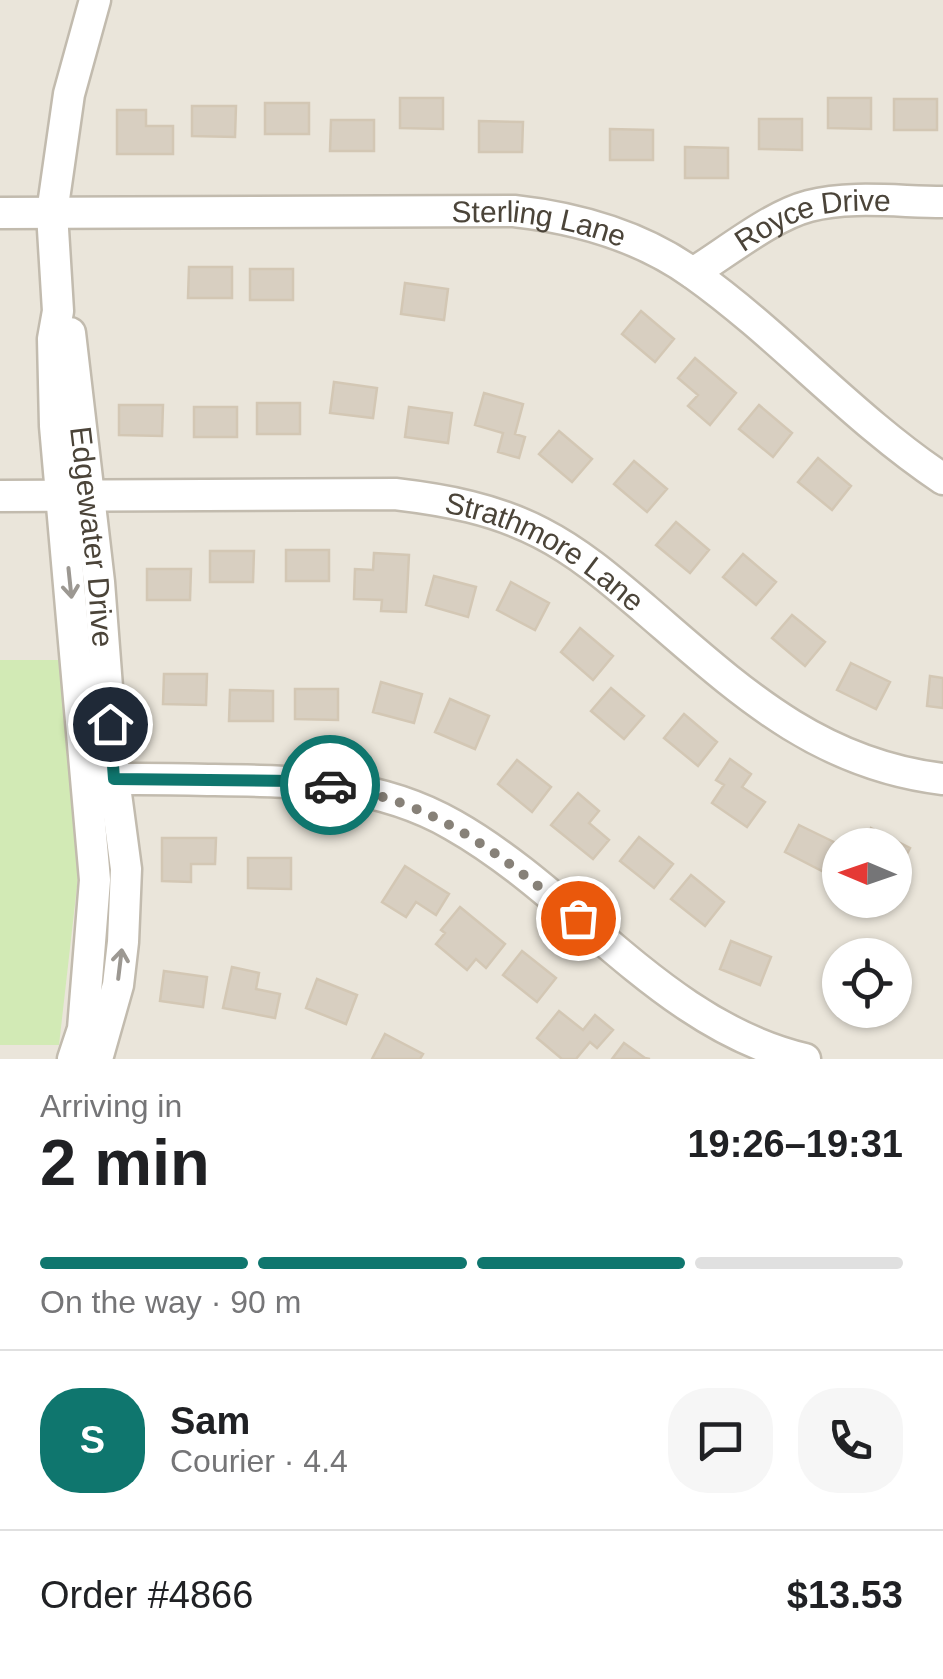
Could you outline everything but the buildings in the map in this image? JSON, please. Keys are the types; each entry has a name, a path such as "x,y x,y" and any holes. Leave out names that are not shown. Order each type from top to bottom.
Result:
{"street":[{"name":"Edgewater Drive","path":"73,1059 83,1030 101,780 76,496 71,336 58,311 52,213 69,94 95,0"},
{"name":"Royce Drive","path":"692,272 786,215 808,206 834,202 943,202"},
{"name":"Sterling Lane","path":"0,213 514,211 579,221 614,233 692,272 943,479"},
{"name":"Strathmore Lane","path":"0,496 395,494 442,499 486,510 544,534 584,559 780,720 829,748 870,765 943,779"},
{"name":"Edgewater Drive","path":"97,1059 118,985 124,942 126,869 101,780"},
{"path":"101,780 312,782 402,802 449,822 489,847 702,1015 747,1040 806,1059"}],"shaded area":[{"path":"0,0 943,0 943,1059 0,1059"}],"green space":[{"path":"0,660 59,660 80,860 59,1045 0,1045"}],"way so far":[{"path":"330,785 402,802 449,822 489,847 578,918"}],"route":[{"path":"110,724 114,779 296,781 330,785"}]}
